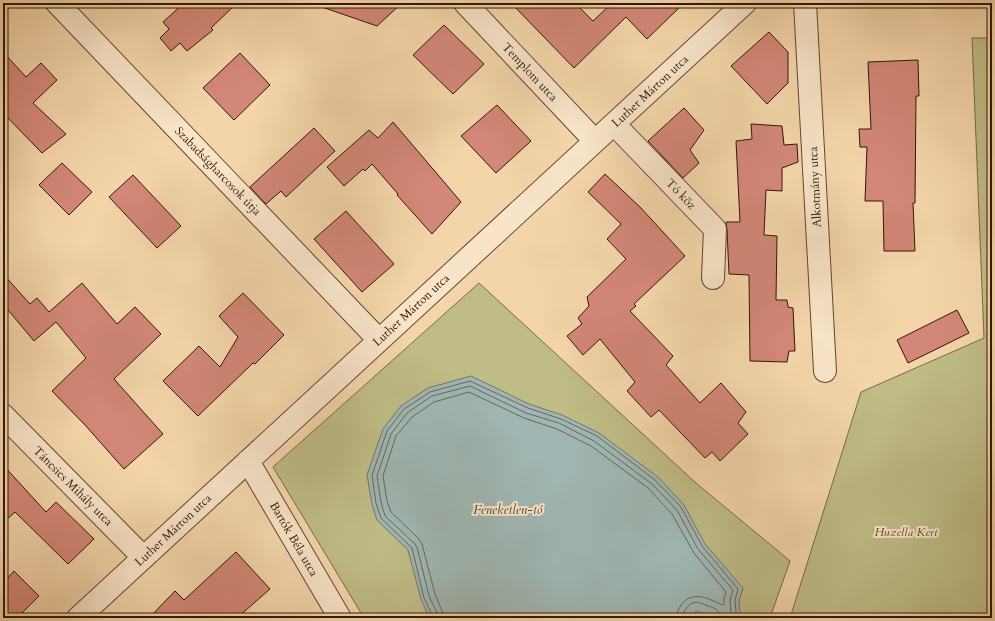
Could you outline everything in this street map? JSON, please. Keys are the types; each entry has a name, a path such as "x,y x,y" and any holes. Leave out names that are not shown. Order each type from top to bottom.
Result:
{"street":[{"name":"Szabadságharcosok útja","path":"57,3 379,340"},
{"name":"Templom utca","path":"465,3 595,141"},
{"name":"Luther Márton utca","path":"78,618 745,3"},
{"name":"Alkotmány utca","path":"805,3 825,371"},
{"name":"Tó köz","path":"614,124 715,229 713,278"},
{"name":"Táncsics Mihály utca","path":"3,415 143,558"},
{"name":"Bartók Béla utca","path":"248,461 340,618"}],"green space":[{"name":"Huzella Kert","path":"972,38 992,38 992,618 790,618 861,392 984,338"},
{"name":"Feneketlen-tó","path":"479,283 696,483 790,561 770,618 364,618 273,467"}],"water":[{"name":"Feneketlen-tó","path":"471,376 529,404 562,415 599,433 658,477 684,505 705,544 743,588 739,601 740,614 738,618 716,618 696,611 690,618 429,618 421,599 408,550 377,520 372,504 367,475 383,429 401,406 428,388"}],"building":[{"path":"184,3 237,3 211,28 213,30 187,51 180,43 171,51 160,38 169,29 163,22"},
{"path":"319,3 402,3 377,26 319,6"},
{"path":"511,3 575,3 593,21 612,3 684,3 647,39 626,17 574,68"},
{"path":"444,25 484,64 453,94 413,55"},
{"path":"769,32 788,52 788,83 767,104 731,66"},
{"path":"3,52 26,77 41,63 57,80 33,103 66,134 42,153 3,113"},
{"path":"240,53 270,85 234,120 203,88"},
{"path":"918,60 919,96 916,96 915,203 913,203 915,251 884,251 883,201 865,201 867,147 860,147 859,129 871,129 868,62"},
{"path":"497,105 531,141 496,173 461,136"},
{"path":"684,108 704,130 690,150 699,163 683,178 648,141"},
{"path":"393,122 461,202 432,234 372,164 365,171 363,169 344,186 327,167 369,130 378,138"},
{"path":"751,124 782,126 784,145 797,144 798,162 782,168 782,191 766,190 764,235 777,236 776,300 787,300 788,307 793,308 795,351 789,351 787,362 750,361 749,275 729,274 726,222 740,222 736,141 752,139"},
{"path":"314,128 335,151 286,197 281,191 266,204 250,187"},
{"path":"62,163 92,192 69,215 39,185"},
{"path":"605,174 641,208 685,256 634,304 636,306 630,311 673,356 666,365 700,403 721,383 746,412 738,423 748,434 720,461 712,452 705,458 659,410 651,417 627,391 635,382 600,339 583,355 567,336 582,324 578,318 589,306 587,297 626,259 607,239 621,224 588,192"},
{"path":"133,175 181,226 157,248 109,197"},
{"path":"346,211 394,264 362,292 314,239"},
{"path":"3,274 30,304 37,298 49,312 82,283 117,324 135,307 161,334 114,379 163,434 124,469 52,391 86,358 56,322 34,341 3,304"},
{"path":"243,293 284,335 255,364 253,363 198,416 163,381 199,346 220,367 238,337 219,316"},
{"path":"957,310 969,333 908,363 897,340"},
{"path":"3,465 46,512 56,502 94,539 68,564 15,512 3,523"},
{"path":"236,552 270,589 237,618 149,618 175,591 184,600"},
{"path":"14,571 39,596 17,618 3,618 3,583"}]}
